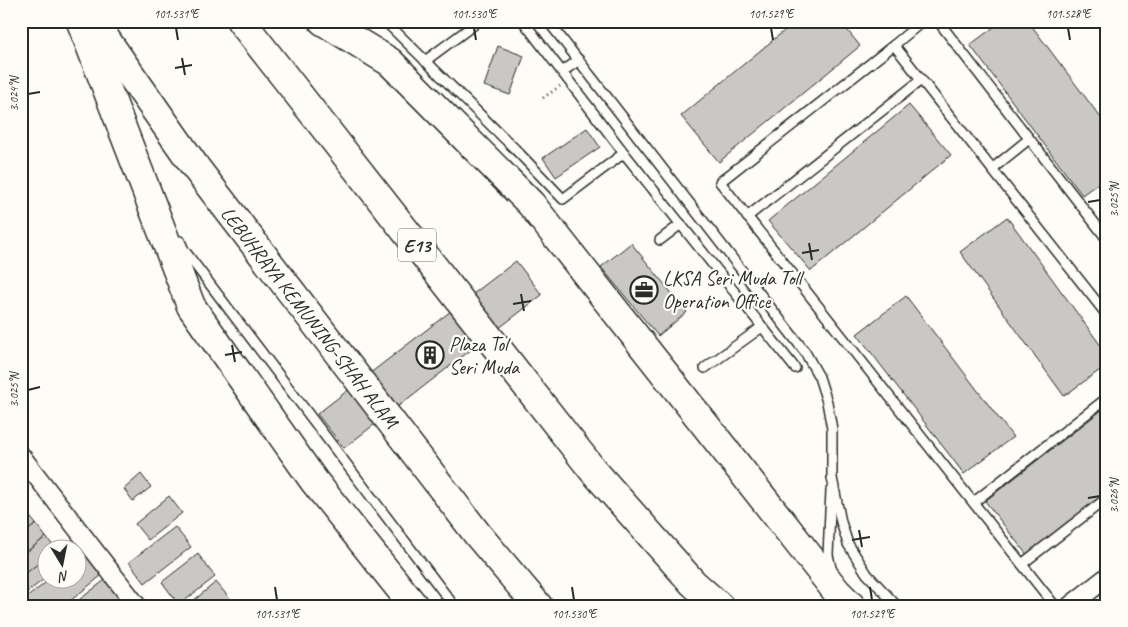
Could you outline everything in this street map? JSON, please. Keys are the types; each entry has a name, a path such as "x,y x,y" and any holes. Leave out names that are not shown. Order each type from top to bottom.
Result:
{"highway":[{"name":"E13","path":"241,21 592,469 693,583 719,606"},
{"path":"323,21 390,62 531,204 844,599"},
{"path":"92,26 191,306 314,481 414,606"},
{"name":"LEBUHRAYA KEMUNING-SHAH ALAM","path":"92,26 196,168 478,535 538,606"}],"street":[{"path":"21,456 137,606"},
{"path":"1070,606 1107,577"}],"lane":[{"path":"385,21 515,148 563,199 624,153"},
{"path":"424,61 479,21"},
{"path":"523,21 624,153 795,368"},
{"path":"548,21 805,352 819,377 827,402 832,429 832,478 828,555 844,599"},
{"path":"923,21 894,46 720,182 1055,606"},
{"path":"938,21 1107,239"},
{"path":"92,26 115,70"},
{"path":"894,46 1107,315"},
{"path":"562,72 579,60"},
{"path":"747,217 921,80"},
{"path":"992,170 1029,139"},
{"path":"660,240 681,224"},
{"path":"177,232 184,250 455,606"},
{"path":"705,368 762,327"},
{"path":"974,502 1107,398"},
{"path":"832,478 841,522 848,544 867,574 897,606"},
{"path":"1022,564 1107,498"}],"path":[{"path":"543,98 568,80"}],"shaded area":[{"path":"1107,592 1107,606 1089,606"}],"building":[{"path":"796,21 840,21 860,46 719,162 681,116"},
{"path":"1002,21 1028,21 1107,126 1107,177 1082,195 970,45"},
{"path":"498,46 524,56 510,95 484,86"},
{"path":"909,105 951,155 811,271 768,221"},
{"path":"587,128 600,147 556,177 543,158"},
{"path":"1007,217 1107,354 1107,365 1064,396 960,252"},
{"name":"LKSA Seri Muda Toll Operation Office","path":"631,243 687,312 658,336 601,267"},
{"name":"Plaza Tol Seri Muda","path":"516,261 542,295 344,448 317,414"},
{"path":"906,296 1013,437 964,474 857,334"},
{"path":"1107,406 1107,492 1027,555 985,501"},
{"path":"141,474 151,487 133,501 124,489"},
{"path":"169,496 182,513 148,540 135,524"},
{"path":"26,512 36,524 21,536 21,515"},
{"path":"36,524 46,537 38,540 38,543 21,556 21,536"},
{"path":"175,527 191,547 145,583 129,562"},
{"path":"38,543 38,564 21,577 21,556"},
{"path":"198,554 215,577 179,605 162,582"},
{"path":"88,558 102,575 88,586"},
{"path":"38,564 38,584 21,597 21,577"},
{"path":"105,580 125,606 71,606"},
{"path":"216,582 231,600 224,606 187,606"},
{"path":"38,589 84,590 64,606 21,606 21,602"}],"place":[{"name":"LKSA Seri Muda Toll Operation Office","path":"644,290"},
{"name":"Plaza Tol Seri Muda","path":"430,355"}]}
